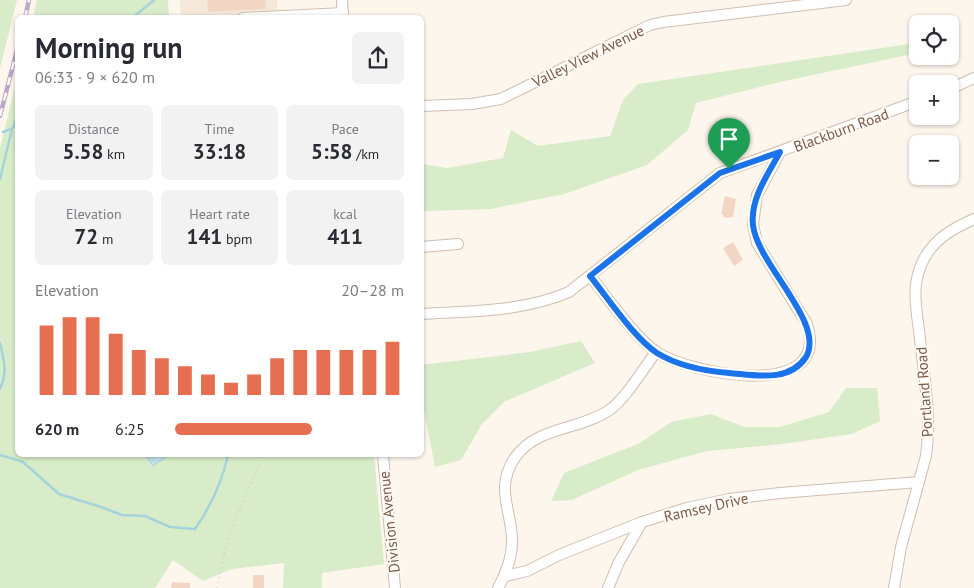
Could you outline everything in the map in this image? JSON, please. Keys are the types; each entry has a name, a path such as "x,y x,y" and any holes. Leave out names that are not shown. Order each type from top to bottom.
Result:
{"street":[{"path":"342,0 343,15"},
{"name":"Valley View Avenue","path":"424,106 472,104 501,98 650,26 663,22 846,0"},
{"path":"959,85 974,78"},
{"name":"Blackburn Road","path":"424,314 516,308 536,304 569,292 720,173 909,105"},
{"path":"590,276 640,337 656,352 670,360 716,372 771,376 794,369 805,357 811,342 807,324 757,242 752,224 757,195 780,152"},
{"name":"Portland Road","path":"894,588 901,547 926,456 928,431 915,299 918,274 927,253 937,241 949,232 974,219"},
{"path":"424,247 458,244"},
{"path":"498,588 505,576 511,557 512,537 504,496 505,477 514,459 526,446 543,434 590,420 607,411 618,402 656,352"},
{"name":"Division Avenue","path":"382,457 395,588"},
{"name":"Ramsey Drive","path":"505,576 527,571 559,555 642,522 687,508 729,499 780,492 919,482"},
{"path":"608,588 619,562 642,522"}],"path":[{"path":"217,588 228,542 245,496 264,457"}],"shaded area":[{"path":"180,0 277,0 277,13 302,15 181,15"}],"green space":[{"path":"0,0 17,0 0,68"},
{"path":"37,0 168,0 169,15 33,15"},
{"path":"909,44 908,55 784,81 696,103 688,130 647,165 564,194 491,209 424,211 424,164 447,168 503,158 511,130 538,146 610,136 623,100 638,84"},
{"path":"15,86 15,457 374,457 384,564 322,573 322,588 283,588 284,563 232,569 203,581 173,560 155,588 0,588 0,148"},
{"path":"581,341 595,363 504,402 482,424 461,460 435,467 424,410 424,365 530,352"},
{"path":"846,388 877,388 880,421 852,434 783,444 707,451 638,470 572,500 551,501 564,473 640,443 671,422 711,414 744,427 780,427 829,412"}],"water":[{"path":"146,457 166,457 153,466"}],"building":[{"path":"207,0 265,0 266,9 208,12"},
{"path":"725,196 736,199 733,217 723,217 723,214 721,214"},
{"path":"733,242 743,260 734,266 723,248"},
{"path":"253,575 264,575 264,588 253,588"},
{"path":"172,582 190,583 190,588 171,588"}],"waterway":[{"path":"136,15 154,0"},
{"path":"0,179 15,122"},
{"path":"3,132 11,129"},
{"path":"0,343 5,372 0,389"},
{"path":"0,455 23,462 59,494 122,515 145,516 170,527 195,529 215,494 228,457"}],"railway":[{"path":"26,15 29,0"},
{"path":"0,116 15,58"}],"route":[{"path":"780,152 757,195 752,224 757,242 807,324 811,342 809,350 800,364 794,369 779,375 716,372 670,360 656,352 640,337 590,276 720,173 729,169 780,152"}]}
